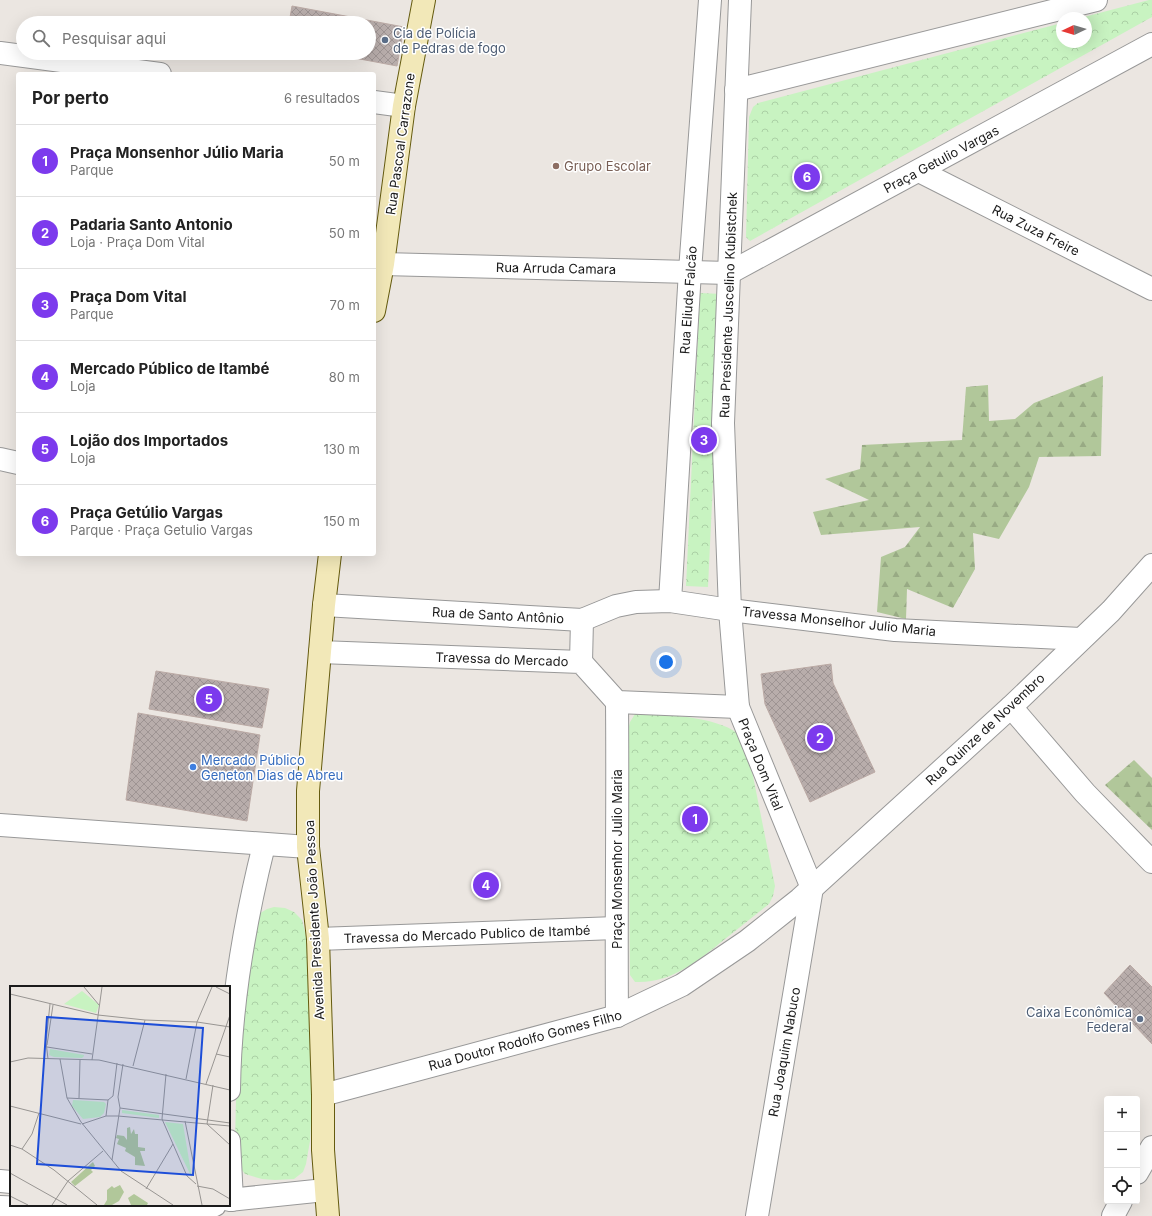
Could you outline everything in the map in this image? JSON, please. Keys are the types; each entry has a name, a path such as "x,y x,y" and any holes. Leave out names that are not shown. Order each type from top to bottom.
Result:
{"street":[{"name":"Rua Pascoal Carrazone","path":"376,301 383,264 404,106 424,0"},
{"name":"Rua Eliude Falcão","path":"670,601 690,271 710,0"},
{"name":"Rua Presidente Juscelino Kubistchek","path":"730,610 723,423 740,0"},
{"path":"736,90 1096,0"},
{"name":"Praça Getulio Vargas","path":"730,273 1152,44"},
{"path":"0,53 16,55"},
{"path":"53,60 145,72"},
{"path":"376,102 404,106"},
{"name":"Rua Zuza Freire","path":"919,171 1152,289"},
{"name":"Rua Arruda Camara","path":"383,264 730,273"},
{"path":"0,459 16,463"},
{"name":"Avenida Presidente João Pessoa","path":"328,1216 323,1150 323,1095 318,939 308,847 308,791 324,605 330,556"},
{"name":"Rua Quinze de Novembro","path":"812,888 1011,706 1111,611 1152,565"},
{"name":"Travessa Monselhor Julio Maria","path":"670,601 730,610 895,630 1081,639"},
{"name":"Rua de Santo Antônio","path":"324,605 582,620 616,606 636,602 670,601"},
{"name":"Praça Dom Vital","path":"730,610 738,707 812,888"},
{"path":"581,662 582,620"},
{"name":"Travessa do Mercado","path":"320,652 581,662 617,702"},
{"path":"617,702 738,707"},
{"name":"Praça Monsenhor Julio Maria","path":"617,702 617,1016"},
{"path":"1011,706 1084,793 1152,862"},
{"path":"0,825 308,847"},
{"path":"230,1068 232,1024 239,970 252,890 264,845"},
{"name":"Rua Doutor Rodolfo Gomes Filho","path":"323,1095 617,1016 682,985 747,941 812,888"},
{"name":"Rua Joaquim Nabuco","path":"757,1216 812,888"},
{"name":"Travessa do Mercado Publico de Itambé","path":"318,939 616,928"},
{"path":"1140,1168 1152,1147"},
{"path":"0,1181 10,1182"},
{"path":"230,1201 325,1190"},
{"path":"1113,1216 1119,1204"},
{"path":"0,1207 194,1214 215,1206"}],"green space":[{"path":"1152,0 1152,17 750,241 746,237 749,117 753,107 758,103 1056,25 1056,48 1092,48 1092,15"},
{"path":"700,293 722,294 708,587 686,586"},
{"path":"1103,376 1101,456 1039,457 1029,487 999,539 973,533 975,569 953,608 907,589 906,619 877,612 881,557 905,547 920,527 821,535 813,512 869,500 825,479 860,469 862,445 962,440 966,387 988,385 989,421 1015,419 1034,403"},
{"path":"644,712 710,721 733,730 741,737 748,751 775,886 773,896 769,904 695,962 672,975 661,979 648,982 635,982 630,975 628,731 630,722 635,714"},
{"path":"1134,760 1152,778 1152,830 1105,785"},
{"path":"274,907 285,908 294,912 302,920 307,940 315,1040 310,1141 306,1164 303,1172 294,1179 275,1180 262,1179 245,1174 241,1169 235,1142 237,1056 257,915"}],"building":[{"path":"292,6 345,16 290,16"},
{"path":"376,22 404,27 397,66 365,60 376,60"},
{"path":"831,664 833,683 875,772 810,802 765,704 761,674"},
{"path":"156,671 269,689 262,728 149,709"},
{"name":"Mercado Público Geneton Dias de Abreu","path":"138,713 260,735 247,821 126,800"},
{"name":"Caixa Econômica Federal","path":"1130,965 1152,987 1152,1044 1104,993"}],"place":[{"name":"Cia de Polícia de Pedras de fogo","path":"385,40"},
{"name":"Grupo Escolar","path":"556,166"},
{"name":"Praça Getúlio Vargas","path":"807,177"},
{"name":"Praça Dom Vital","path":"704,440"},
{"name":"Lojão dos Importados","path":"209,699"},
{"name":"Padaria Santo Antonio","path":"820,738"},
{"name":"Mercado Público Geneton Dias de Abreu","path":"193,767"},
{"name":"Praça Monsenhor Júlio Maria","path":"695,819"},
{"name":"Mercado Público de Itambé","path":"486,885"},
{"name":"Caixa Econômica Federal","path":"1140,1019"}]}
